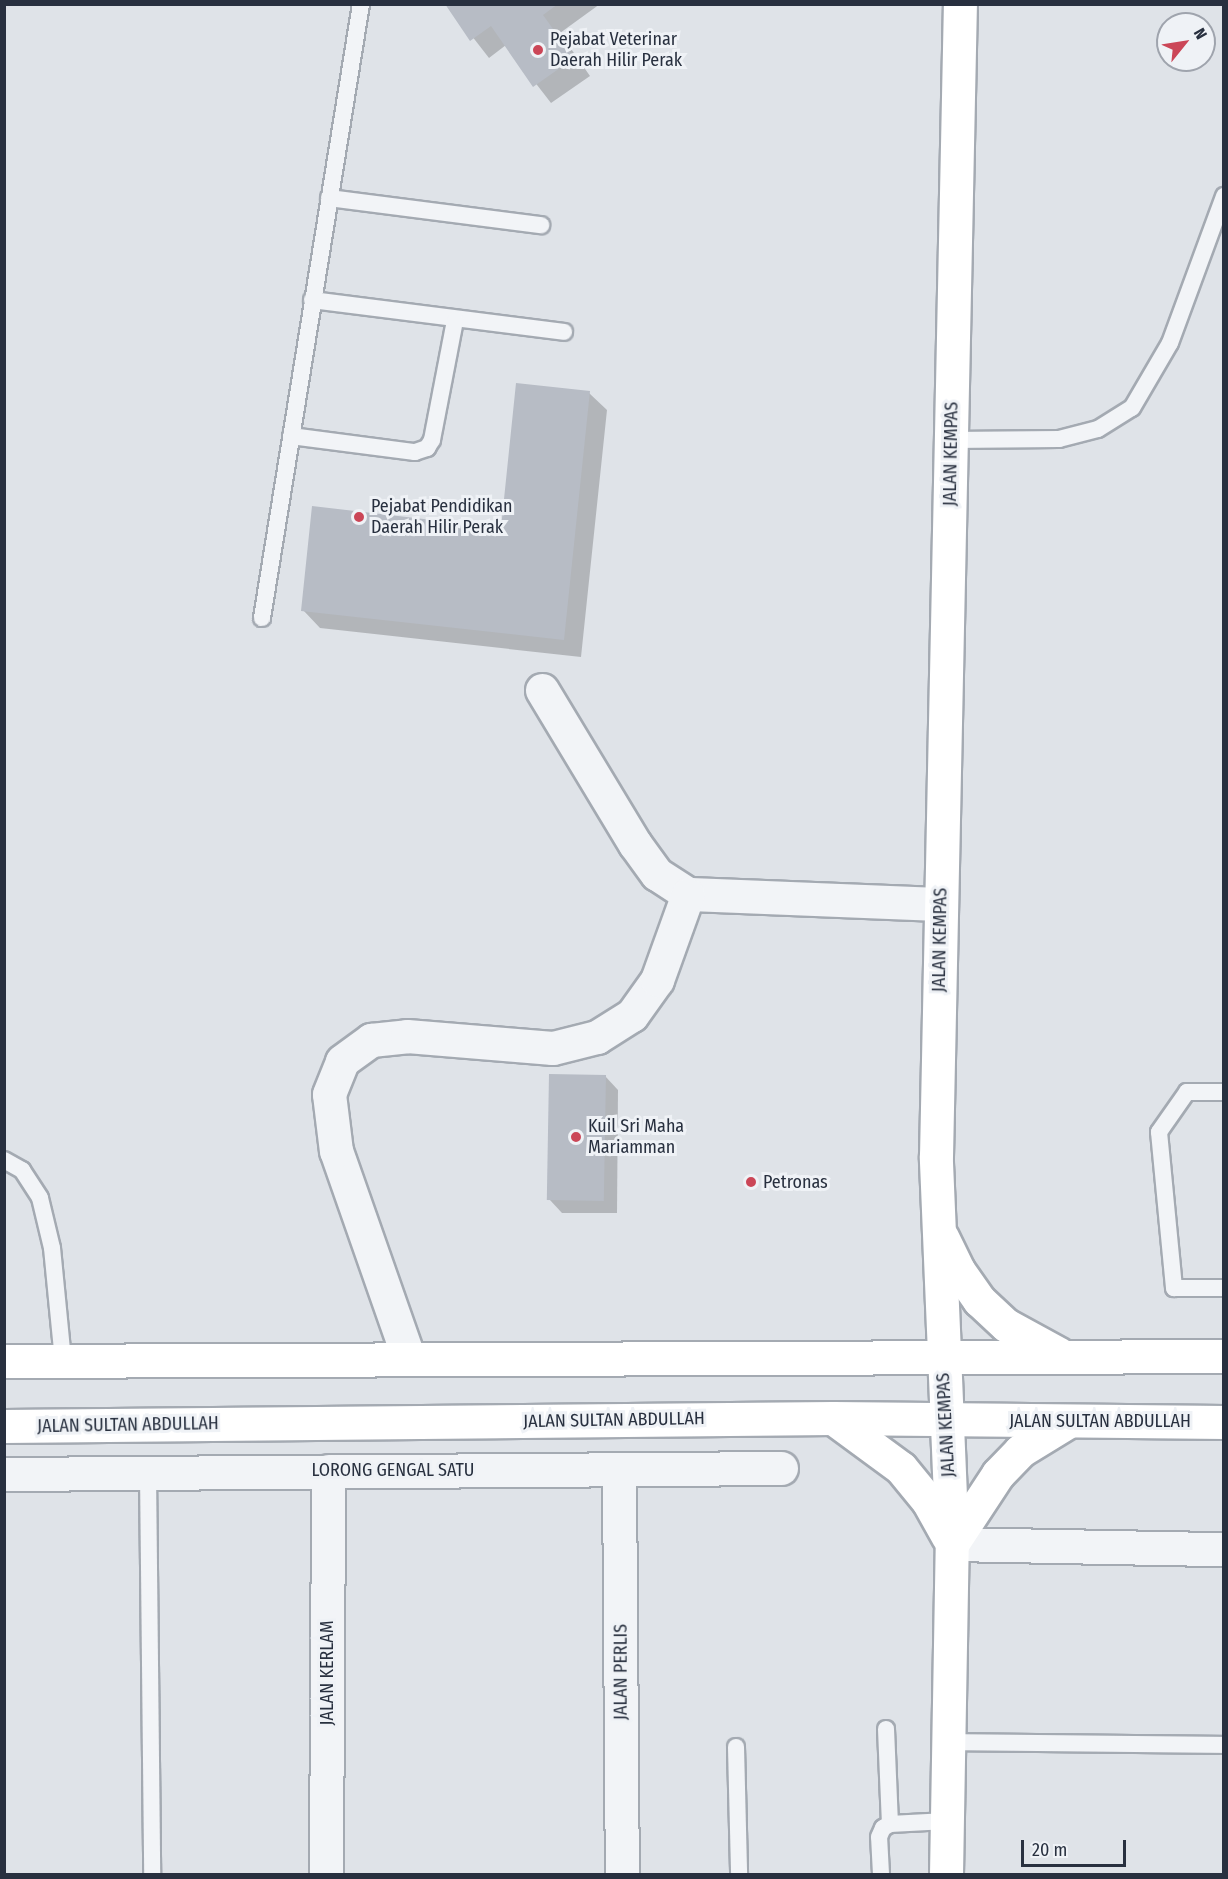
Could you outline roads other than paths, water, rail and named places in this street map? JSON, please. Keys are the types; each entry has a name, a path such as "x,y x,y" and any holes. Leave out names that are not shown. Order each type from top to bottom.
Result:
{"main road":[{"name":"JALAN KEMPAS","path":"946,1875 952,1544 937,1228 941,904 960,4"},
{"path":"937,1228 958,1270 979,1300 1006,1325 1062,1355"},
{"path":"4,1361 943,1354 1224,1356"},
{"path":"833,1418 901,1468 928,1501 952,1544 998,1474 1020,1451 1070,1421"},
{"name":"JALAN SULTAN ABDULLAH","path":"4,1426 833,1418 946,1421 1224,1422"}],"street":[{"path":"542,690 635,844 657,874 688,894 941,904"},
{"path":"410,1359 336,1151 329,1094 342,1060 371,1040 408,1035 553,1048 597,1037 632,1015 657,980 688,894"},
{"name":"LORONG GENGAL SATU","path":"4,1474 781,1468"},
{"name":"JALAN PERLIS","path":"620,1469 622,1875"},
{"name":"JALAN KERLAM","path":"326,1875 328,1471"},
{"path":"952,1544 1224,1549"}],"lane":[{"path":"262,618 361,4"},
{"path":"951,440 1059,439 1098,429 1132,408 1170,343 1224,196"},
{"path":"329,198 541,225"},
{"path":"312,300 455,320 564,332"},
{"path":"291,436 415,452 427,448 432,440 455,320"},
{"path":"1224,1092 1187,1092 1159,1132 1174,1288 1224,1288"},
{"path":"4,1160 22,1170 40,1198 52,1248 63,1361"},
{"path":"148,1472 152,1875"},
{"path":"886,1729 890,1824"},
{"path":"948,1742 1224,1745"},
{"path":"736,1747 739,1875"},
{"path":"882,1875 879,1836 890,1824 947,1821"}],"place":[{"name":"Pejabat Veterinar Daerah Hilir Perak","path":"538,50"},
{"name":"Pejabat Pendidikan Daerah Hilir Perak","path":"359,517"},
{"name":"Kuil Sri Maha Mariamman","path":"576,1137"},
{"name":"Petronas","path":"751,1182"}]}
